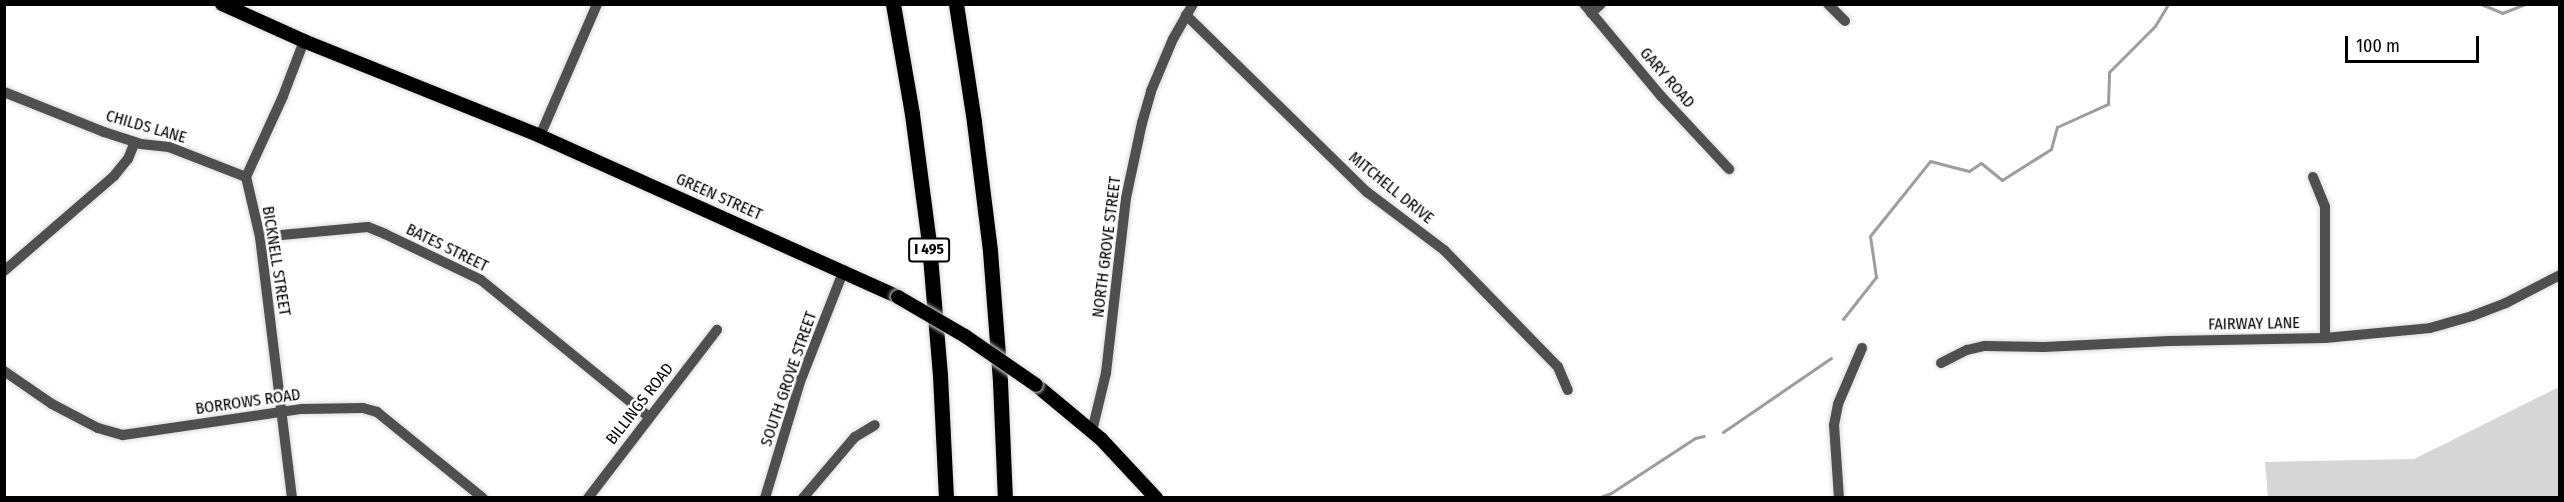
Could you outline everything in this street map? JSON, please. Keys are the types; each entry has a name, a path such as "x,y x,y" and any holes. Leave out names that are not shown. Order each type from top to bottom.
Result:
{"highway":[{"name":"I 495","path":"893,4 912,114 929,244 946,498"},
{"path":"956,4 979,154 990,251 1005,498"}],"main road":[{"name":"GREEN STREET","path":"222,4 304,41 540,136 843,270 898,297 979,345 1036,385 1092,431 1156,498"}],"street":[{"path":"540,136 597,4"},
{"name":"NORTH GROVE STREET","path":"1092,431 1106,373 1126,198 1142,123 1151,91 1173,39 1193,4"},
{"path":"1588,9 1601,4"},
{"path":"1828,4 1845,21"},
{"name":"GARY ROAD","path":"1588,9 1661,96 1729,169"},
{"name":"MITCHELL DRIVE","path":"1186,15 1367,192 1444,250 1551,359 1568,390"},
{"path":"246,177 304,41"},
{"name":"CHILDS LANE","path":"4,92 135,142 169,147 246,177"},
{"path":"4,272 114,176 128,159 135,142"},
{"name":"BICKNELL STREET","path":"246,177 260,237 292,498"},
{"path":"2313,177 2325,207 2325,338"},
{"name":"BATES STREET","path":"260,237 368,227 385,234 481,280 649,417"},
{"name":"SOUTH GROVE STREET","path":"765,498 800,382 843,270"},
{"name":"FAIRWAY LANE","path":"1941,363 1967,350 1985,346 2044,347 2169,341 2325,338 2430,328 2489,310 2559,275"},
{"name":"BILLINGS ROAD","path":"588,498 717,330"},
{"path":"1839,498 1834,425 1839,404 1862,348"},
{"name":"BORROWS ROAD","path":"4,371 52,404 98,428 123,435 282,411 363,408 377,412 483,498"},
{"path":"803,498 855,437 875,425"}],"shaded area":[{"path":"2559,387 2559,497 2268,497 2265,462 2414,459"}],"waterway":[{"path":"1843,319 1876,277 1870,236 1930,161 1969,171 1981,163 2002,180 2051,149 2057,127 2108,104 2109,72 2155,26 2168,4"},
{"path":"2481,4 2502,13 2526,4"},
{"path":"1723,432 1831,358"},
{"path":"1598,498 1611,493 1695,438 1704,436"}]}
